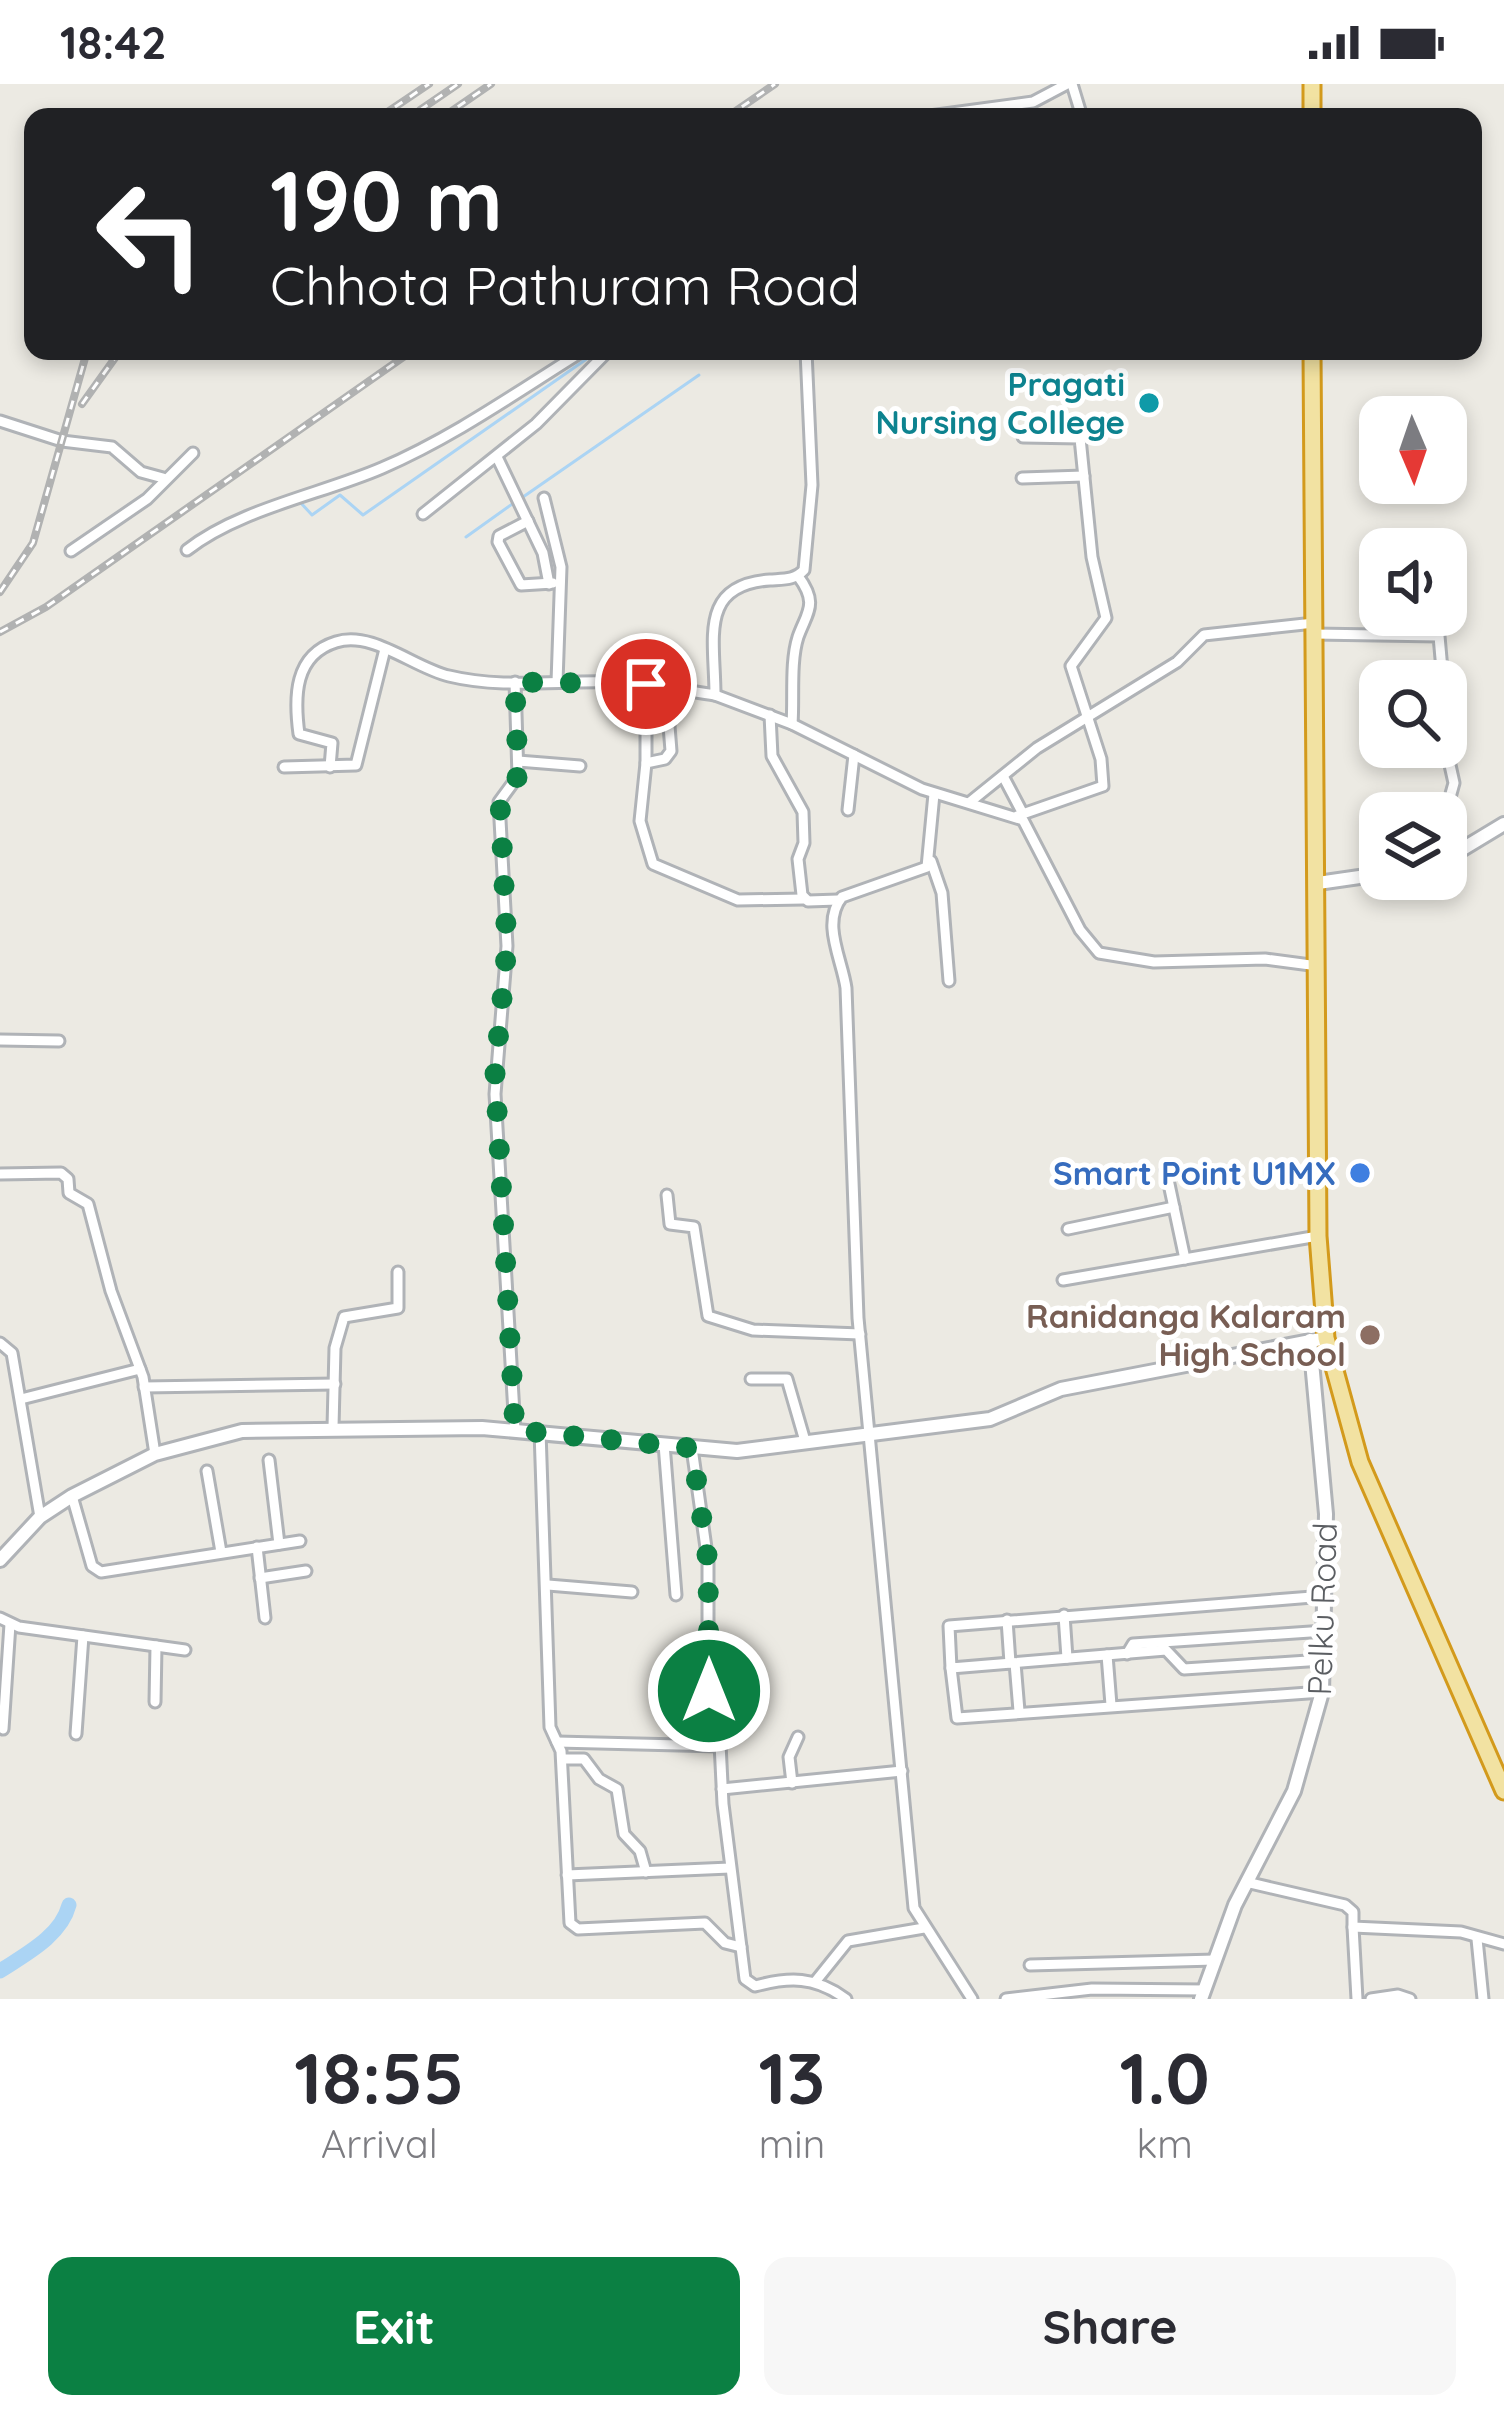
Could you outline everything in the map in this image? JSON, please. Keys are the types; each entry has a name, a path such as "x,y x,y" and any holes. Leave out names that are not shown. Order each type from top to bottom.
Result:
{"highway":[{"path":"1312,360 1318,1339 1360,1462 1504,1790"}],"street":[{"path":"989,108 1034,102 1070,84"},
{"path":"187,550 299,494 337,488 434,445 570,360"},
{"path":"423,514 497,457 599,360"},
{"path":"798,576 806,563 812,498 806,360"},
{"path":"0,421 62,441 112,447 141,472 163,478"},
{"path":"330,767 332,743 298,734 303,667 315,652 340,640 385,649 450,676 646,684 715,695 792,724 934,794 1020,814 1100,790 1101,759 1071,666 1106,618 1080,438 1023,437"},
{"path":"71,551 147,499 193,453"},
{"path":"497,457 554,583 557,682"},
{"path":"1022,478 1084,476"},
{"path":"544,498 561,567 554,583"},
{"path":"528,521 499,536 498,542 518,583 554,583"},
{"path":"715,695 716,612 721,599 742,582 798,576"},
{"path":"792,724 798,638 809,621 809,594 798,576"},
{"path":"970,802 1037,748 1089,718 1122,691 1177,662 1204,635 1314,628 1439,636 1441,660"},
{"path":"284,767 356,765 385,649"},
{"path":"515,682 517,782 503,791 500,802 507,946 495,1073 515,1430"},
{"path":"646,684 640,821 655,866 738,900 838,900 921,872 931,860"},
{"path":"646,763 665,759 670,752 666,688"},
{"path":"770,715 772,756 803,812 804,843 798,859 804,899"},
{"path":"848,810 854,755"},
{"path":"518,760 580,766"},
{"path":"1003,776 1080,930 1099,953 1154,962 1265,958 1318,966"},
{"path":"934,794 931,860 942,893 949,981"},
{"path":"1467,846 1504,824"},
{"path":"1318,883 1359,877"},
{"path":"838,900 834,936 846,988 860,1334 914,1908 972,1999"},
{"path":"0,1040 59,1041"},
{"path":"1166,1170 1185,1259"},
{"path":"0,1174 61,1173 68,1178 69,1193 86,1200 140,1369 155,1454"},
{"path":"667,1195 670,1224 690,1225 696,1231 708,1316 753,1330 860,1334"},
{"path":"1068,1229 1174,1207"},
{"path":"1063,1280 1318,1235"},
{"path":"333,1427 335,1348 344,1317 398,1308 398,1272"},
{"path":"0,1560 40,1517 72,1496 155,1454 242,1431 333,1427 540,1431 737,1451 990,1419 1061,1389 1318,1339"},
{"name":"Pelku Road","path":"1203,1994 1246,1882 1294,1791 1322,1692 1326,1514 1318,1339"},
{"path":"0,1342 12,1353 40,1517"},
{"path":"21,1399 140,1369"},
{"path":"751,1379 787,1379 805,1441"},
{"path":"144,1387 334,1384"},
{"path":"540,1431 550,1727 562,1759 573,1927 698,1922 725,1943 741,1947"},
{"path":"664,1444 676,1595"},
{"path":"692,1448 708,1562 708,1685 720,1746 730,1868 749,1985 791,1977 815,1982 846,1999"},
{"path":"268,1460 279,1544"},
{"path":"207,1471 221,1552"},
{"path":"72,1496 97,1571 300,1541"},
{"path":"257,1547 265,1618"},
{"path":"260,1578 306,1571"},
{"path":"548,1585 632,1592"},
{"path":"1322,1692 956,1718 950,1624 1325,1596"},
{"path":"1064,1615 1067,1658"},
{"path":"1007,1619 1019,1711"},
{"path":"3,1729 5,1621 184,1651"},
{"path":"1127,1654 1133,1644 1325,1631"},
{"path":"76,1734 83,1636"},
{"path":"155,1702 156,1646"},
{"path":"951,1668 1172,1650 1184,1669 1323,1660"},
{"path":"1107,1655 1111,1705"},
{"path":"792,1783 789,1757 798,1737"},
{"path":"557,1742 720,1746"},
{"path":"562,1759 584,1759 594,1775 617,1789 624,1834 640,1852 646,1872"},
{"path":"722,1789 902,1771"},
{"path":"567,1876 730,1868"},
{"path":"1246,1882 1345,1905 1353,1912 1357,1999"},
{"path":"1353,1927 1461,1932 1504,1943"},
{"path":"815,1982 848,1941 924,1928"},
{"path":"1477,1939 1483,1999"},
{"path":"1030,1965 1215,1960"},
{"path":"1092,1963 1092,1988"},
{"path":"1006,1999 1092,1988 1203,1994"},
{"path":"1371,1999 1410,1994 1410,1999"}],"waterway":[{"path":"300,502 312,515 340,495 363,515 585,360"},
{"path":"523,497 699,375"},
{"path":"466,537 515,502"},
{"path":"0,1971 51,1935 69,1905"}],"railway":[{"path":"393,108 429,84"},
{"path":"423,108 458,84"},
{"path":"456,108 491,84"},
{"path":"740,108 775,84"},
{"path":"0,592 33,543 84,360"},
{"path":"82,404 114,360"},
{"path":"0,632 46,607 399,360"}],"place":[{"name":"Pragati Nursing College","path":"1149,403"},
{"name":"Smart Point U1MX","path":"1360,1173"},
{"name":"Ranidanga Kalaram High School","path":"1370,1335"}],"route":[{"path":"646,684 515,682 518,776 500,795 507,946 495,1073 500,1225 509,1274 515,1430 692,1448 707,1544 709,1691"}]}
